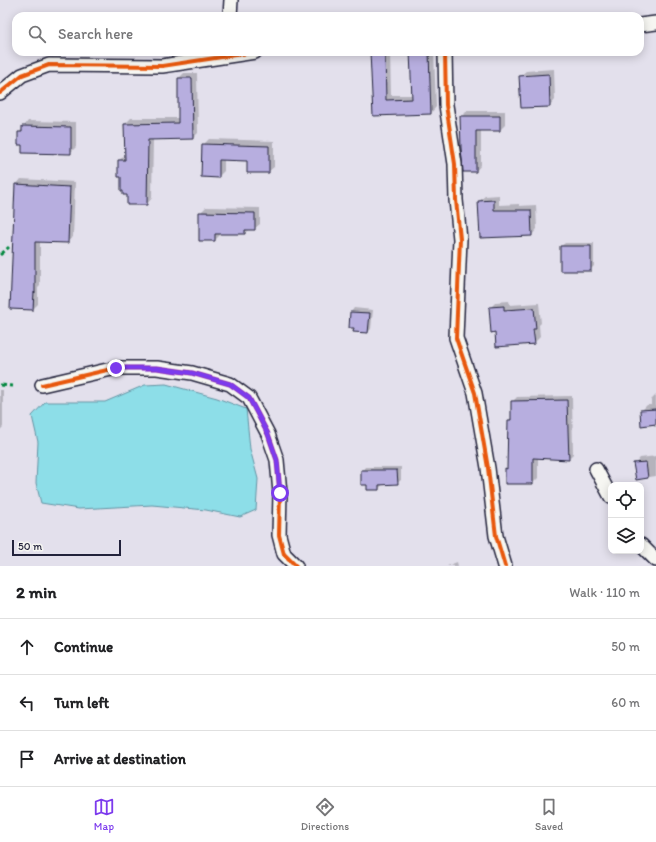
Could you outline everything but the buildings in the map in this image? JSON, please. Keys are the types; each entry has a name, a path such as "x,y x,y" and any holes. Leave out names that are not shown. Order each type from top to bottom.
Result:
{"street":[{"path":"230,12 232,0"},
{"path":"644,24 656,23"},
{"path":"0,93 22,75 49,65 162,66 213,56"},
{"path":"445,56 446,105 455,164 456,200 460,239 456,338 475,393 488,468 496,536 505,566"},
{"path":"42,385 116,368 157,368 192,373 230,384 249,398 268,434 277,460 280,493 279,535 284,554 296,566"},
{"path":"596,469 608,491"},
{"path":"644,548 656,560"}],"water":[{"path":"166,384 217,398 246,409 250,449 258,479 256,510 240,517 206,510 152,505 79,509 41,503 36,483 38,442 32,416 45,402 105,402 145,385"}],"marked path":[{"path":"0,255 9,247"},
{"path":"0,385 13,386"}],"cycle path":[{"path":"0,93 22,75 49,65 162,66 228,56"},
{"path":"445,56 446,105 455,164 456,200 460,239 456,338 475,393 488,468 496,536 505,566"},
{"path":"42,385 116,368 157,368 192,373 230,384 249,398 268,434 277,460 280,493 279,535 284,554 296,566"}],"route":[{"path":"116,368 157,368 192,373 230,384 249,398 268,434 277,460 280,493"}]}
